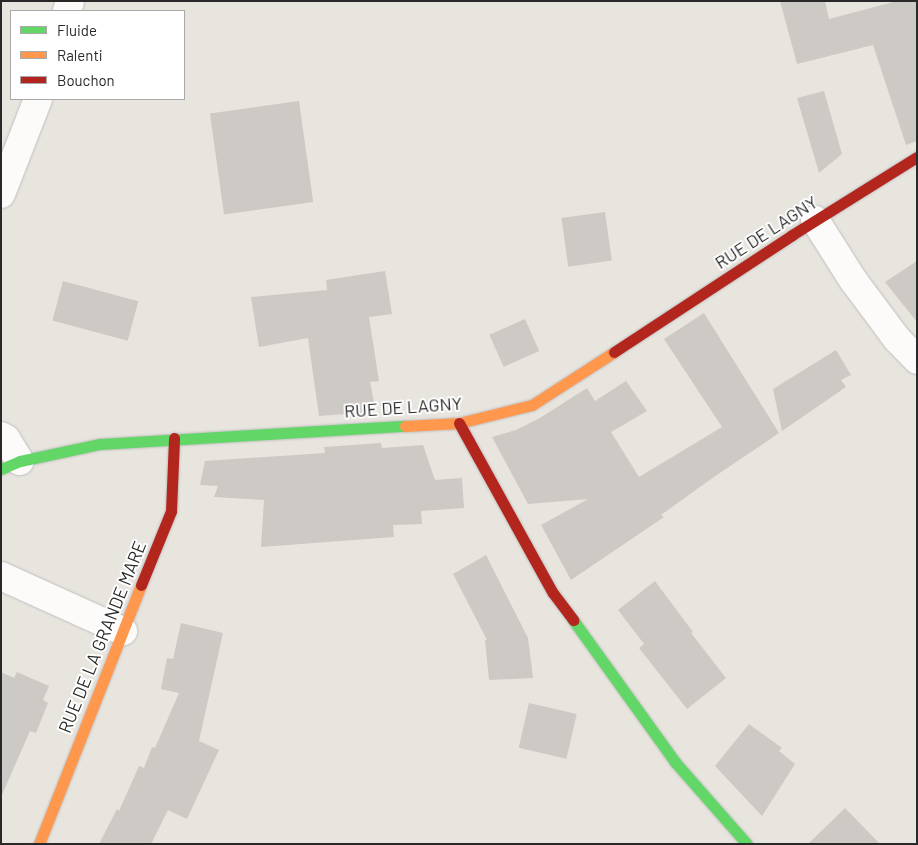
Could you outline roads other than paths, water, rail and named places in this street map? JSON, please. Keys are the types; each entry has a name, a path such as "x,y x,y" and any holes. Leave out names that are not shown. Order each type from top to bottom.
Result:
{"main road":[{"name":"RUE DE LAGNY","path":"11,465 100,444 174,438 459,423 532,405 815,220 917,157"},
{"path":"459,423 553,594 674,762 747,844"},
{"name":"RUE DE LA GRANDE MARE","path":"39,844 171,511 174,438"}],"street":[{"path":"1,194 38,100"},
{"path":"815,220 853,280 897,339 917,360"},
{"path":"1,436 6,439 11,465"},
{"path":"1,576 124,631"}]}
